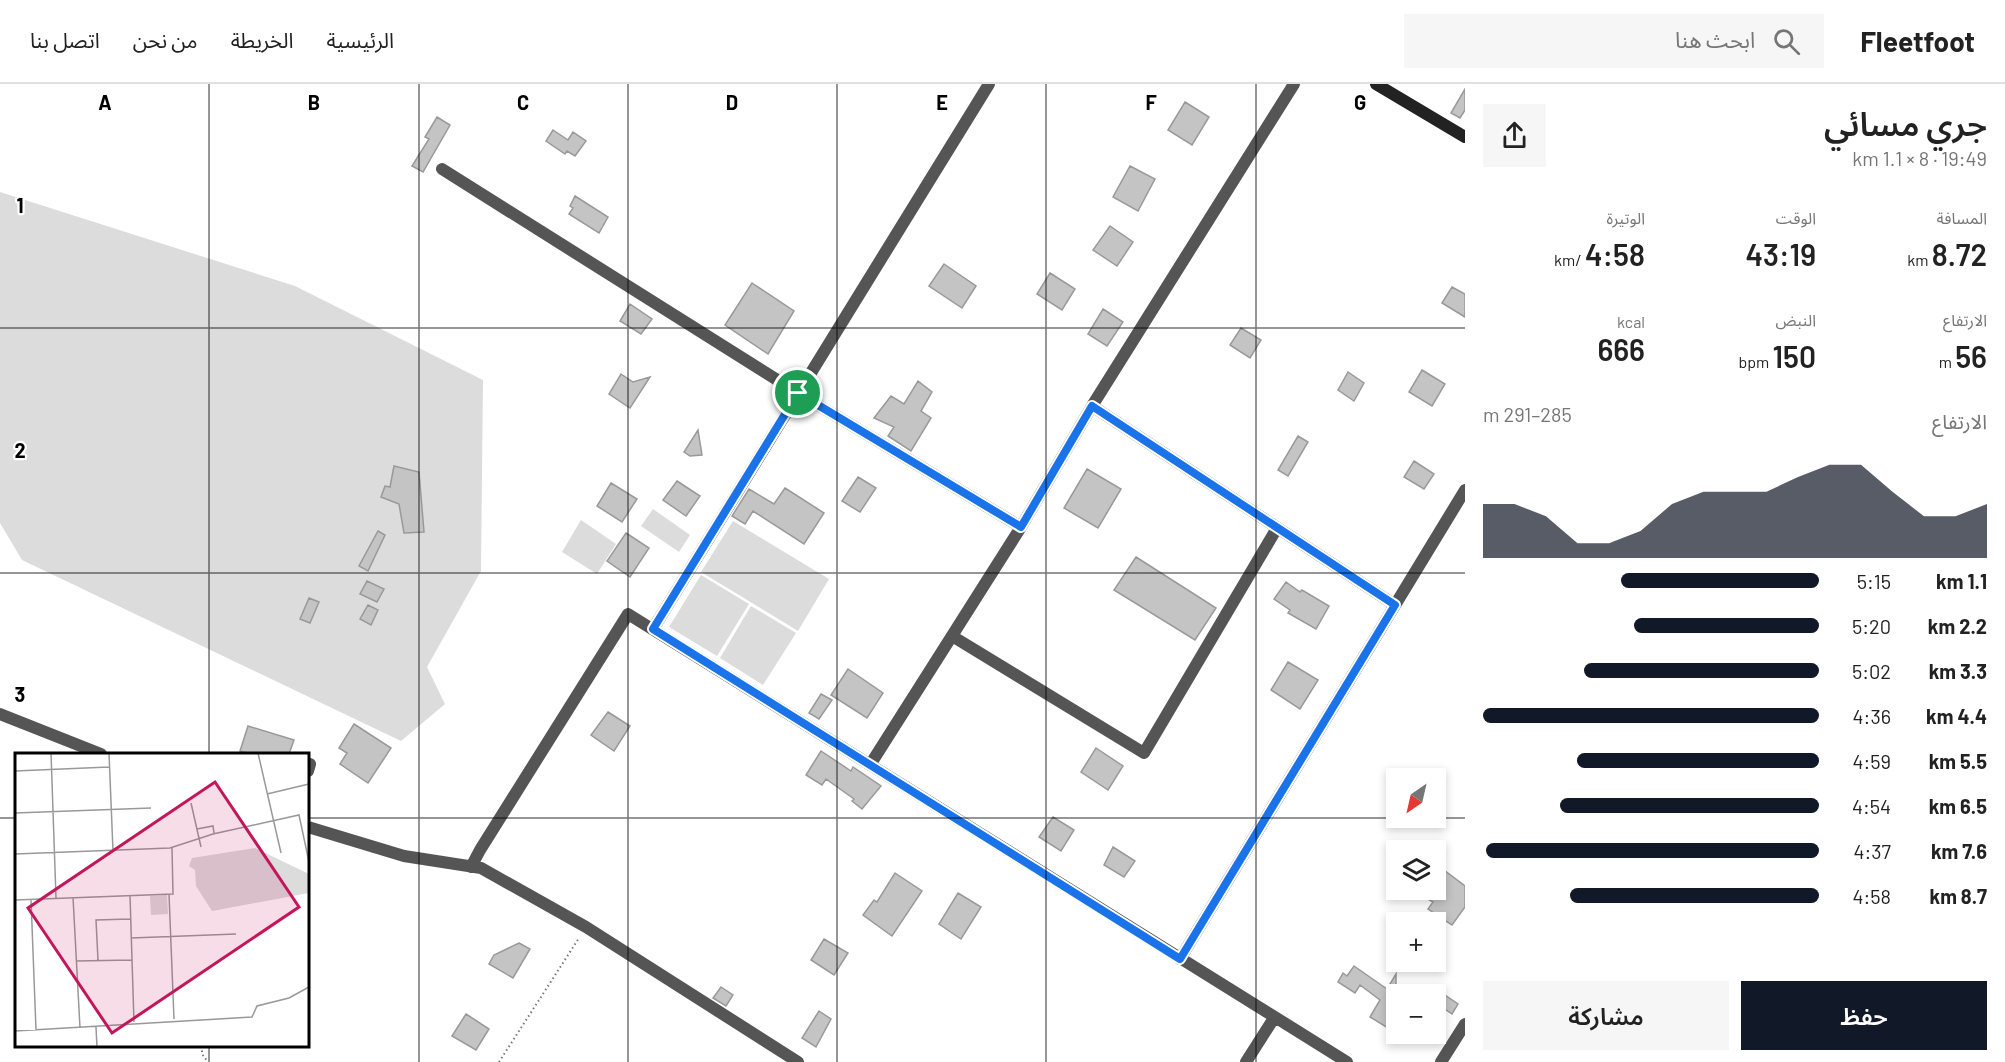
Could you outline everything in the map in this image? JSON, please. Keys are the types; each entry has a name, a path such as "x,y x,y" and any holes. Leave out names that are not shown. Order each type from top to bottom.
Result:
{"street":[{"path":"653,629 988,84"},
{"path":"870,765 1021,527 1092,406 1294,84"},
{"path":"1376,84 1465,137"},
{"path":"442,169 798,393 1021,527"},
{"path":"1092,406 1395,605"},
{"path":"1180,959 1465,490"},
{"path":"952,636 1144,753 1277,528"},
{"path":"471,867 628,614 1347,1062"},
{"path":"0,714 98,753"},
{"path":"309,827 404,856 481,868 586,927 798,1062"},
{"path":"1246,1062 1274,1018"},
{"path":"1441,1062 1465,1024"}],"path":[{"path":"500,1062 586,927"},
{"path":"202,1047 202,1054 208,1062"}],"shaded area":[{"path":"0,192 295,286 483,380 481,571 427,667 445,704 401,741 22,560 0,523"},
{"path":"653,509 690,535 679,552 641,526"},
{"path":"581,520 616,544 597,574 562,552"},
{"path":"733,521 829,579 798,631 701,572"},
{"path":"701,575 749,604 717,656 669,627"},
{"path":"751,606 796,633 763,685 720,658"}],"building":[{"path":"1465,89 1465,110 1460,118 1451,113"},
{"path":"1185,102 1209,117 1192,145 1168,130"},
{"path":"437,117 450,125 423,172 412,166 429,139 425,137"},
{"path":"553,130 568,140 573,132 586,141 575,156 567,151 565,154 546,141"},
{"path":"1130,166 1155,179 1138,211 1113,197"},
{"path":"575,196 608,217 599,233 569,214 573,208 570,206"},
{"path":"1110,226 1133,242 1117,266 1093,250"},
{"path":"944,264 976,286 962,308 929,286"},
{"path":"1050,273 1075,289 1062,310 1037,294"},
{"path":"752,283 794,311 768,354 725,325"},
{"path":"1452,287 1465,294 1465,317 1442,303"},
{"path":"630,304 652,319 641,334 620,321"},
{"path":"1103,309 1123,322 1107,346 1088,334"},
{"path":"1241,328 1261,340 1250,358 1230,345"},
{"path":"1422,370 1445,384 1432,406 1409,392"},
{"path":"1348,372 1364,383 1354,401 1338,390"},
{"path":"621,374 633,382 650,377 630,408 609,394"},
{"path":"918,381 932,392 921,411 931,418 911,451 888,436 894,427 874,418 891,396 904,404"},
{"path":"698,430 702,455 690,456 684,452"},
{"path":"1298,436 1308,442 1288,476 1278,470"},
{"path":"1414,461 1434,474 1424,489 1404,477"},
{"path":"394,466 419,472 424,532 404,533 399,504 381,497 385,486 390,487"},
{"path":"1087,469 1121,489 1098,528 1064,508"},
{"path":"858,477 876,488 860,512 842,501"},
{"path":"677,481 700,496 686,516 663,500"},
{"path":"611,483 637,499 622,522 597,506"},
{"path":"785,488 824,513 804,544 753,511 745,524 732,516 749,489 774,504"},
{"path":"378,531 385,535 368,571 359,566"},
{"path":"626,533 649,548 630,577 607,561"},
{"path":"1136,557 1216,608 1195,640 1114,590"},
{"path":"367,581 384,589 377,602 360,594"},
{"path":"1286,582 1300,592 1302,590 1329,606 1316,629 1288,613 1290,610 1274,599"},
{"path":"309,598 319,602 310,623 300,619"},
{"path":"368,605 378,610 371,625 360,619"},
{"path":"1288,662 1318,680 1300,709 1271,690"},
{"path":"848,669 883,693 867,718 831,695"},
{"path":"821,694 832,700 819,719 809,713"},
{"path":"608,712 630,726 614,751 591,735"},
{"path":"354,724 391,748 368,783 340,764 347,753 339,748"},
{"path":"248,726 294,740 289,753 240,751"},
{"path":"1096,748 1123,766 1108,790 1081,772"},
{"path":"821,751 851,771 853,767 881,786 862,809 852,801 854,799 826,779 822,785 806,775"},
{"path":"1053,817 1074,830 1061,851 1039,837"},
{"path":"1113,847 1135,861 1124,877 1104,865"},
{"path":"1446,872 1465,886 1465,907 1452,925 1446,921 1446,912 1432,912 1428,909 1433,902 1430,900 1446,900"},
{"path":"895,873 922,891 892,936 863,915 874,900 877,902"},
{"path":"958,893 981,907 961,939 939,924"},
{"path":"824,939 848,953 834,975 811,960"},
{"path":"519,943 530,949 513,978 489,964 494,955"},
{"path":"1354,966 1386,988 1386,1027 1370,1017 1380,1000 1360,985 1355,993 1338,982 1343,973 1347,976"},
{"path":"1396,974 1396,984 1390,984"},
{"path":"721,987 733,995 726,1006 713,998"},
{"path":"1446,996 1458,1004 1452,1014 1446,1010"},
{"path":"819,1011 831,1019 816,1047 802,1038"},
{"path":"466,1014 489,1029 476,1050 452,1036"}],"route":[{"path":"798,393 1021,527 1092,406 1395,605 1180,959 653,629 798,393"}]}
